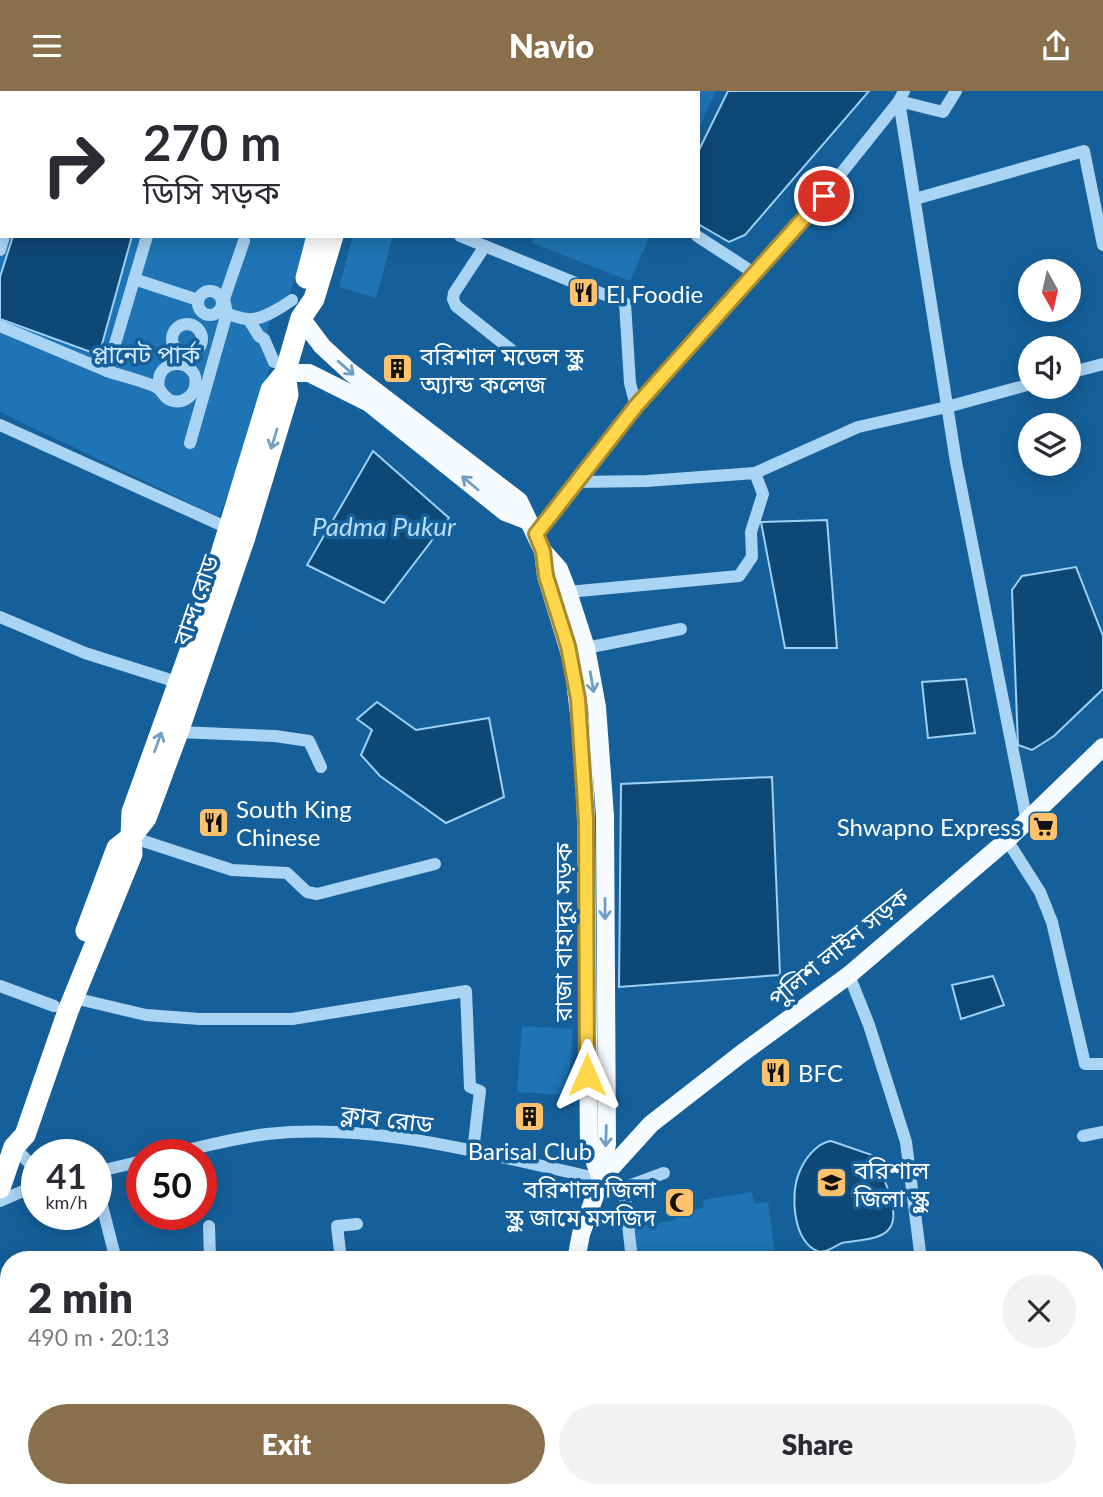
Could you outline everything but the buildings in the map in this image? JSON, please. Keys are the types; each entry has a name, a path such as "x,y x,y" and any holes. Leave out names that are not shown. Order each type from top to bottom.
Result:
{"highway":[{"name":"বান্দ রোড","path":"0,1188 14,1147 25,1135 64,1002 132,854 132,812 180,683 230,529 316,238"},
{"name":"বান্দ রোড","path":"297,309 314,299 332,238"},
{"name":"বান্দ রোড","path":"131,837 146,818 245,537 288,395 279,367"}],"main road":[{"name":"রাজা বাহাদুর সড়ক","path":"297,309 321,346 349,371 519,502 543,551 559,569 568,592 586,648 597,707 605,815 607,1144 600,1179"},
{"path":"279,367 309,373 369,403 505,512 531,527"},
{"name":"রাজা বাহাদুর সড়ক","path":"543,551 546,576 568,646 578,699 586,820 589,1146 600,1179"},
{"name":"পুলিশ লাইন সড়ক","path":"600,1179 651,1124 849,975 923,909 1007,840 1103,747"},
{"path":"578,1251 600,1179"}],"street":[{"path":"902,96 943,112 956,91"},
{"path":"902,96 915,199 956,462 1027,822"},
{"path":"531,527 577,482 636,406 824,196 902,96"},
{"path":"915,199 1084,151 1103,245"},
{"path":"107,371 146,238"},
{"path":"465,238 625,303 630,383 636,406"},
{"path":"700,238 754,273"},
{"path":"190,443 218,348 223,306 244,241"},
{"path":"485,246 454,293 453,299 456,306 514,352"},
{"path":"134,279 198,300"},
{"path":"223,306 212,315 204,314 198,308 198,300 203,293 210,291 217,294 223,306 249,320 264,339 279,367"},
{"path":"249,320 265,314 297,309"},
{"path":"172,364 176,349 172,335 181,324 196,326 202,335 198,349 189,353 176,349"},
{"path":"0,326 107,371 159,389"},
{"path":"201,343 218,348"},
{"path":"172,364 184,365 194,373 194,391 185,400 173,401 159,389 159,376 172,364"},
{"path":"1081,370 1103,364"},
{"path":"577,482 647,481 755,474 858,427 1018,388"},
{"path":"0,425 230,529"},
{"path":"568,592 739,576 752,557 751,532 763,494 755,474"},
{"path":"0,617 85,653 180,683"},
{"path":"586,648 681,629"},
{"path":"178,732 275,736 310,741 321,767"},
{"path":"131,837 232,870 287,873 307,892 317,894 435,864"},
{"path":"1007,840 1040,893 1052,922 1085,1064 1103,1064"},
{"path":"849,975 869,1025 906,1142 920,1251"},
{"path":"0,986 64,1002 146,1015 200,1019 292,1019 466,991 470,1087 480,1091 473,1151"},
{"path":"1083,1136 1103,1132"},
{"name":"ক্লাব রোড","path":"217,1145 266,1135 367,1133 473,1151 600,1179"},
{"path":"14,1147 21,1154"},
{"path":"623,1189 664,1173"},
{"path":"623,1189 652,1185"},
{"path":"623,1189 631,1251"},
{"path":"0,1201 21,1192"},
{"path":"340,1251 337,1226 357,1224"},
{"path":"108,1230 114,1251"},
{"path":"209,1230 210,1251"}],"green space":[{"path":"700,91 716,91 700,127"},
{"name":"প্লানেট পার্ক","path":"0,238 307,238 288,300 272,314 264,343 271,363 237,481 229,491 219,517 0,412"},
{"path":"352,238 392,238 376,298 339,287"},
{"path":"533,238 649,238 630,281 532,243"},
{"path":"522,1026 573,1029 568,1095 517,1092"},
{"path":"752,1192 754,1204 768,1202 775,1251 636,1251 632,1228 676,1220 671,1211 679,1208 681,1216 692,1214 692,1210 704,1208 703,1200"}],"water":[{"path":"728,91 869,91 745,235 729,242 700,225 700,148"},
{"path":"12,238 131,238 99,355 0,319 0,277"},
{"name":"Padma Pukur","path":"373,451 449,518 384,603 307,565"},
{"path":"827,520 837,648 785,648 761,522"},
{"path":"1076,567 1103,636 1103,689 1054,736 1032,750 1018,745 1012,590 1022,576"},
{"path":"966,679 975,733 928,738 922,682"},
{"path":"377,702 416,730 489,718 504,797 446,823 380,776 361,755 372,730 357,719"},
{"path":"772,777 780,975 619,987 621,784"},
{"path":"993,976 1004,1005 961,1019 952,985"},
{"path":"831,1141 872,1155 888,1190 893,1219 891,1226 882,1235 842,1243 827,1251 817,1251 809,1245 798,1227 794,1204 799,1173 807,1158"}],"place":[{"name":"El Foodie","path":"583,293"},
{"name":"বরিশাল মডেল স্কুল অ্যান্ড কলেজ","path":"397,369"},
{"name":"South King Chinese","path":"213,822"},
{"name":"Shwapno Express","path":"1044,826"},
{"name":"BFC","path":"775,1072"},
{"name":"Barisal Club","path":"530,1116"},
{"name":"বরিশাল জিলা স্কুল","path":"831,1183"},
{"name":"বরিশাল জিলা স্কুল জামে মসজিদ","path":"679,1202"}],"route":[{"path":"587,1075 586,820 583,747 573,664 536,534 636,406 824,196"}]}
